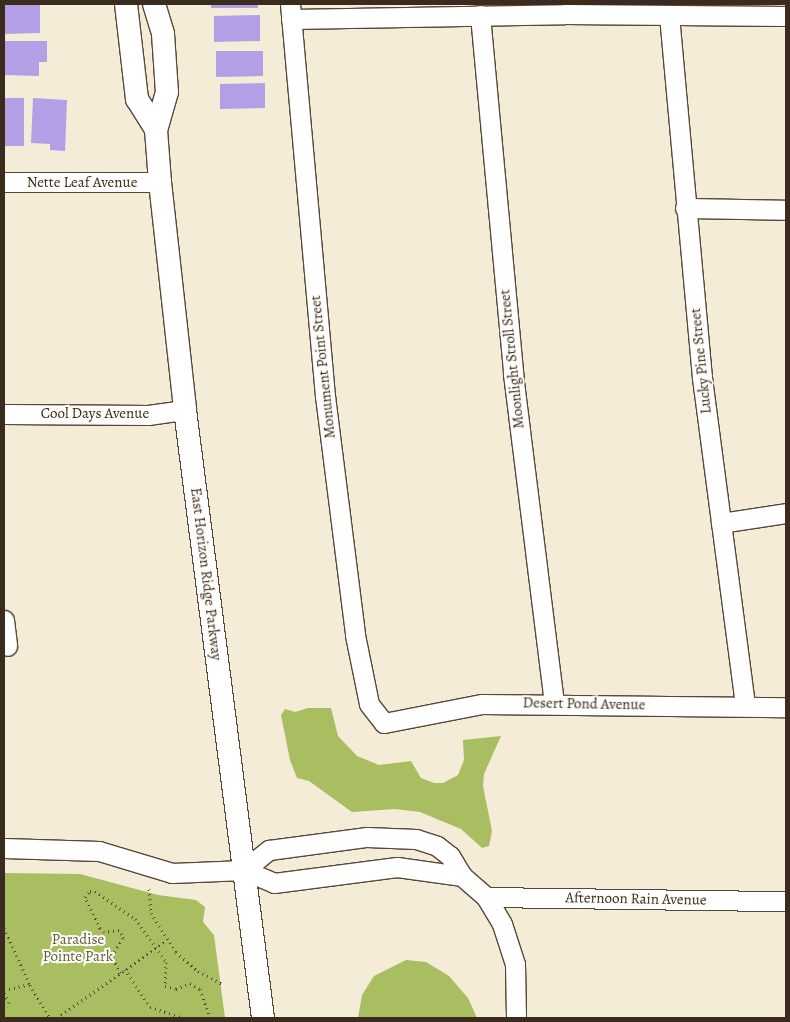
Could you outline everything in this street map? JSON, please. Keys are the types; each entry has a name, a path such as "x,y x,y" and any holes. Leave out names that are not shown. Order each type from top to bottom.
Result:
{"street":[{"name":"East Horizon Ridge Parkway","path":"126,4 137,99 156,130"},
{"name":"East Horizon Ridge Parkway","path":"154,4 163,34 167,92 156,130 160,182 185,410 263,1018"},
{"path":"290,11 480,15 786,16"},
{"name":"Monument Point Street","path":"290,11 312,263 351,606 369,704 384,723"},
{"name":"Moonlight Stroll Street","path":"480,15 514,383 554,703"},
{"name":"Lucky Pine Street","path":"669,15 685,208 721,523 745,706"},
{"name":"Nette Leaf Avenue","path":"4,182 160,182"},
{"path":"685,208 786,210"},
{"name":"Cool Days Avenue","path":"4,414 148,415 185,410"},
{"path":"721,523 786,513"},
{"path":"4,620 8,646"},
{"name":"Desert Pond Avenue","path":"384,723 467,706 554,703 786,707"},
{"path":"244,870 269,850 393,836 437,846 450,856 462,876 486,897 502,924 515,964 516,1018"},
{"path":"4,848 99,851 172,873 244,870 274,883 397,868 462,876"},
{"name":"Afternoon Rain Avenue","path":"486,897 786,901"}],"path":[{"path":"148,889 151,913 166,940 185,962 224,984"},
{"path":"120,973 112,956 123,938 122,934 119,930 104,932 100,928 86,893 95,891 135,919 154,948 166,962 165,986 176,989 190,983 200,989 210,1018"},
{"path":"4,928 30,984 50,1018"},
{"path":"57,1018 166,940"},
{"path":"125,969 150,1007 183,1018"},
{"path":"8,1007 9,1002 4,991 30,984"}],"green space":[{"path":"308,708 331,708 338,736 357,756 379,765 411,761 421,778 434,783 443,783 458,775 464,760 463,740 501,736 484,774 483,786 492,831 489,846 482,848 461,829 420,812 395,809 352,812 309,781 297,778 290,760 281,715 285,709 295,712"},
{"name":"Paradise Pointe Park","path":"4,873 80,874 158,895 196,900 205,907 203,922 214,935 225,1018 4,1018"},
{"path":"406,960 426,962 449,976 468,998 477,1018 358,1018 362,995 374,976"}],"building":[{"path":"4,4 40,4 40,33 4,34"},
{"path":"211,4 258,4 258,8 211,8"},
{"path":"260,15 260,41 214,42 214,16"},
{"path":"4,41 47,41 47,62 39,62 39,76 4,75"},
{"path":"216,51 263,51 263,76 216,77"},
{"path":"265,83 265,108 220,109 220,84"},
{"path":"4,98 24,98 24,146 4,146"},
{"path":"33,98 67,100 65,151 50,150 50,144 31,143"}]}
